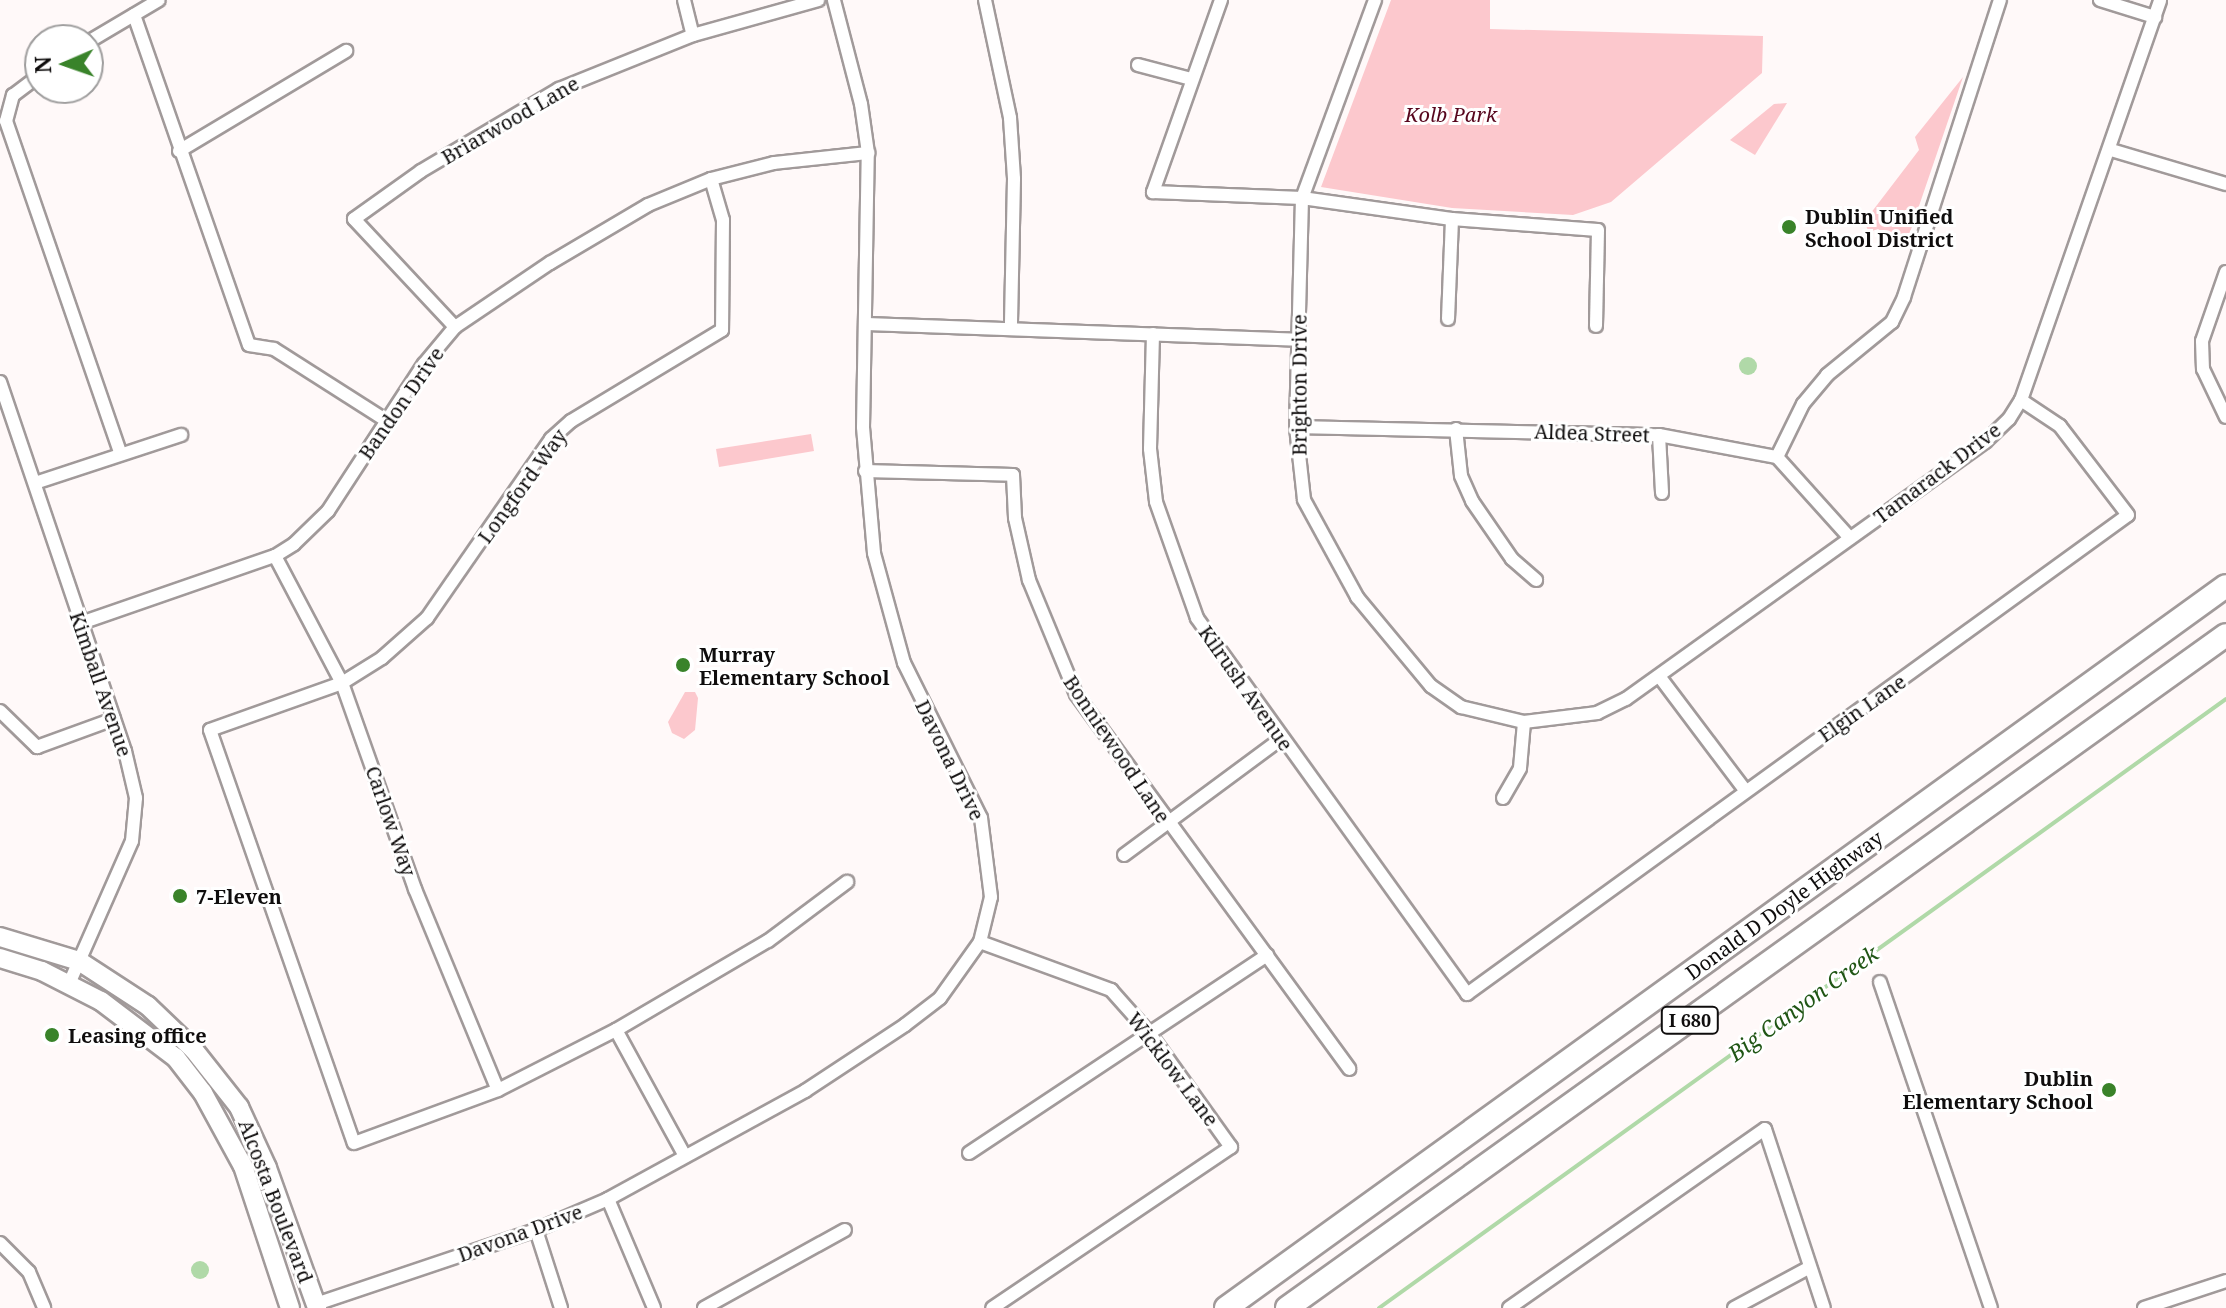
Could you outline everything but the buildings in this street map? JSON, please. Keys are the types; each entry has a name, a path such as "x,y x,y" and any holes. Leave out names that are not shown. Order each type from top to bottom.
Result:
{"highway":[{"name":"Donald D Doyle Highway","path":"1226,1308 2226,586"},
{"name":"Donald D Doyle Highway","path":"1287,1308 2226,635"}],"main road":[{"name":"Alcosta Boulevard","path":"0,937 79,961 148,1006 194,1050 239,1107 313,1307"},
{"name":"Alcosta Boulevard","path":"0,958 69,984 134,1023 176,1058 203,1093 243,1166 290,1308"}],"street":[{"path":"104,33 159,0"},
{"path":"684,0 693,35"},
{"name":"Briarwood Lane","path":"455,327 354,219 421,171 559,89 693,35 818,0"},
{"name":"Davona Drive","path":"313,1307 536,1230 608,1199 805,1091 905,1025 940,998 980,942 991,897 981,818 904,663 874,553 865,471 868,153 861,104 834,0"},
{"path":"985,0 1010,118 1014,179 1011,328"},
{"path":"1221,0 1153,192 1302,198 1452,219 1598,230 1596,326"},
{"name":"Brighton Drive","path":"1375,0 1302,198 1296,427 1304,500 1318,534 1384,632 1431,686 1461,707 1524,722 1558,722 1597,713 1659,676"},
{"path":"1850,538 1777,457 1803,404 1827,375 1892,322 1904,297 2000,0"},
{"path":"2100,0 2155,17"},
{"name":"Tamarack Drive","path":"1659,676 1985,442 2021,400 2111,150 2160,0"},
{"path":"134,15 249,345 274,349 387,421"},
{"path":"179,151 346,51"},
{"path":"1138,65 1191,79"},
{"path":"24,87 13,95 6,121 120,453"},
{"path":"2111,150 2226,184"},
{"name":"Bandon Drive","path":"81,623 275,556 328,511 387,421 455,327 488,300 648,205 711,179 774,163 868,153"},
{"name":"Longford Way","path":"498,1090 354,1143 210,730 342,683 382,658 427,618 551,439 571,421 722,330 723,220 711,179"},
{"path":"1448,319 1452,219"},
{"path":"2226,272 2202,341 2203,369 2226,417"},
{"path":"866,324 1299,340"},
{"name":"Kilrush Avenue","path":"1153,334 1150,449 1156,502 1172,558 1197,618 1467,994"},
{"name":"Kimball Avenue","path":"0,382 114,719 136,798 132,841 69,984"},
{"name":"Elgin Lane","path":"1467,994 2128,515 2060,426 2021,400"},
{"name":"Aldea Street","path":"1296,427 1659,435 1777,457"},
{"path":"1456,429 1461,476 1472,501 1512,559 1536,580"},
{"path":"35,483 181,435"},
{"path":"1659,435 1662,493"},
{"name":"Bonniewood Lane","path":"865,471 1013,475 1015,518 1049,637 1076,694 1167,825 1267,955 1349,1069"},
{"name":"Carlow Way","path":"275,556 342,683 415,889 498,1090"},
{"path":"1659,676 1745,790"},
{"path":"0,711 37,747 114,719"},
{"path":"1503,798 1520,768 1524,722"},
{"path":"1124,855 1281,739"},
{"path":"498,1090 616,1030 768,941 847,882"},
{"name":"Wicklow Lane","path":"980,942 1111,990 1150,1034 1231,1147 992,1308"},
{"path":"969,1153 1267,955"},
{"path":"1880,982 1991,1308"},
{"path":"616,1030 685,1156"},
{"path":"1509,1308 1765,1129 1824,1308"},
{"path":"608,1199 654,1308"},
{"path":"536,1230 561,1308"},
{"path":"704,1308 845,1230"},
{"path":"0,1243 29,1272 44,1308"},
{"path":"1734,1308 1810,1267"},
{"path":"2144,1308 2226,1281"}],"green space":[{"name":"Kolb Park","path":"1391,0 1490,0 1490,29 1763,36 1762,73 1611,202 1573,215 1452,208 1321,187"},
{"path":"1963,77 1905,247 1878,229 1869,232 1864,222 1919,150 1915,137"},
{"path":"1787,103 1755,155 1730,140 1774,104"},
{"path":"811,434 814,451 719,467 716,449"},
{"path":"685,692 695,692 698,698 695,730 684,739 672,733 668,722"}],"shaded area":[{"path":"1748,357 1757,366 1748,375 1739,366"},
{"path":"200,1261 209,1270 200,1279 191,1270"}],"waterway":[{"name":"Big Canyon Creek","path":"1379,1308 2226,699"}],"place":[{"name":"Dublin Unified School District","path":"1789,227"},
{"name":"Murray Elementary School","path":"683,665"},
{"name":"7-Eleven","path":"180,896"},
{"name":"Leasing office","path":"52,1035"},
{"name":"Dublin Elementary School","path":"2109,1090"}]}
